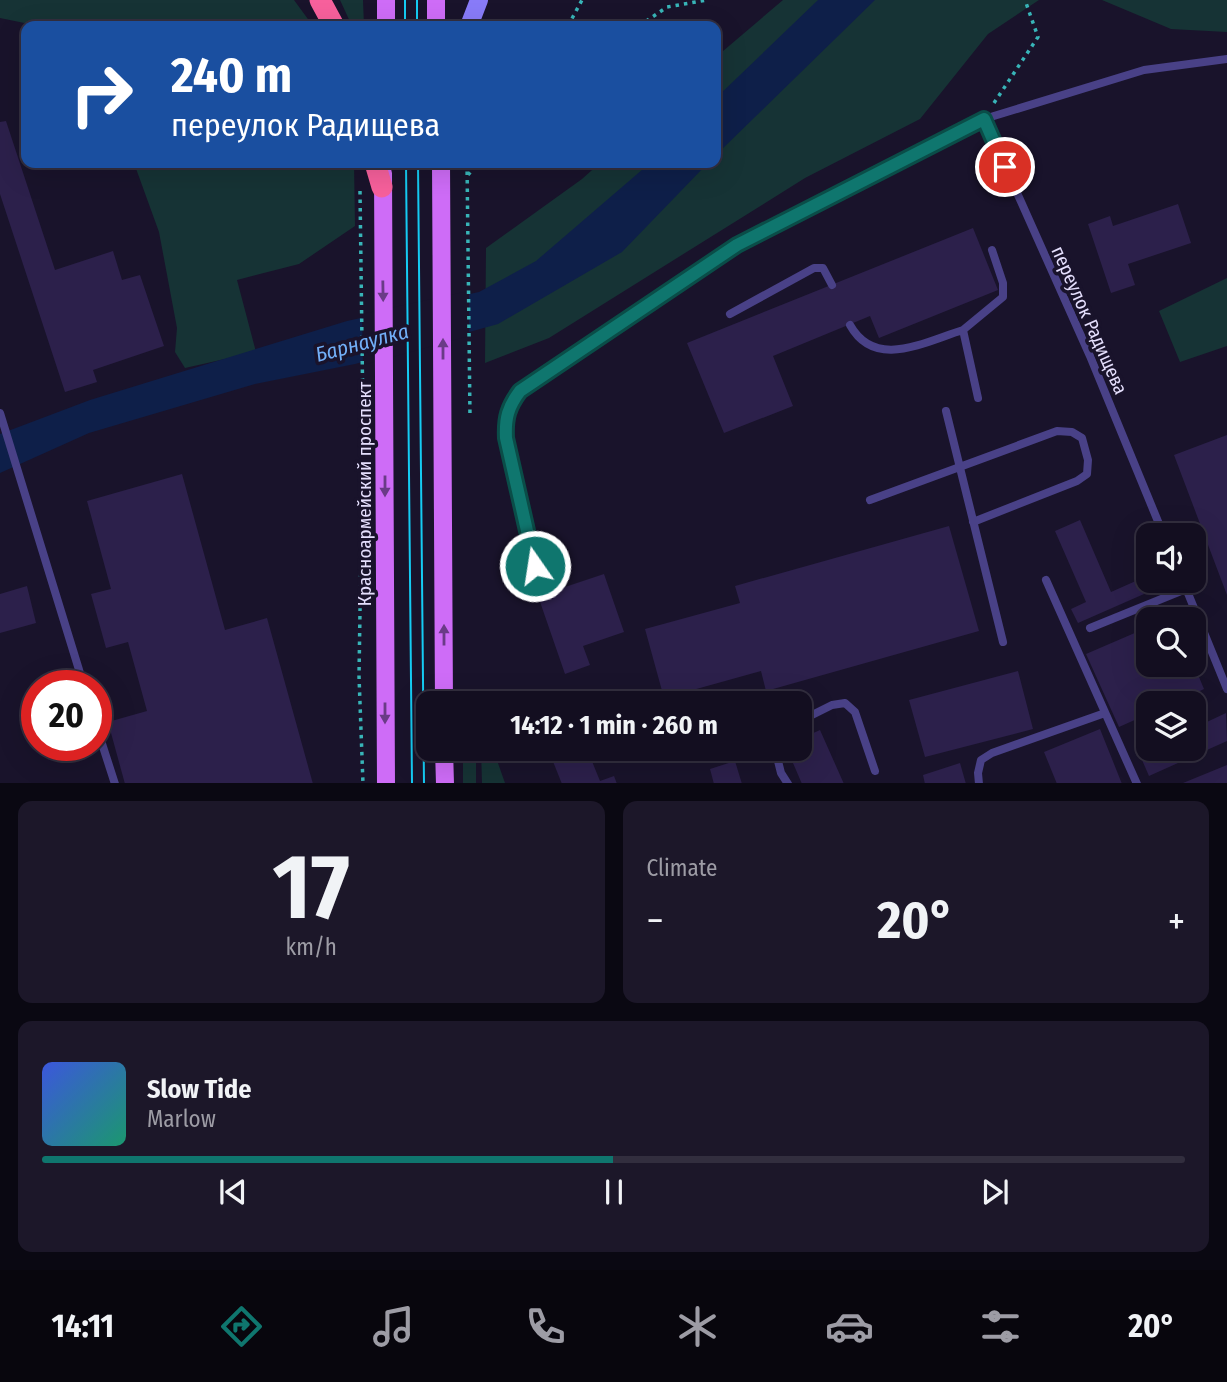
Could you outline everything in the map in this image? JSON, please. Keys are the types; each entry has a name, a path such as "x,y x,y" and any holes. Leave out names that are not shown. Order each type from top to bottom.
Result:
{"highway":[{"path":"320,0 331,21"},
{"path":"377,168 382,187"}],"main road":[{"path":"386,0 386,21"},
{"path":"436,0 436,21"},
{"path":"472,21 479,0"},
{"name":"Красноармейский проспект","path":"383,168 386,783"},
{"path":"441,168 444,691"},
{"path":"444,761 445,783"}],"lane":[{"path":"535,566 506,438 505,419 510,404 520,391 737,245 984,119 1144,70 1227,59"},
{"name":"переулок Радищева","path":"984,119 1090,356 1159,523"},
{"path":"850,325 857,338 866,345 883,350 903,348 963,330 1003,297 1003,283 992,250"},
{"path":"730,314 814,268 823,268 832,285"},
{"path":"963,330 978,398"},
{"path":"946,411 1003,642"},
{"path":"0,413 79,670"},
{"path":"870,500 1057,431 1072,432 1082,438 1088,460 1087,474 1077,481 974,522"},
{"path":"1046,580 1137,783"},
{"path":"1090,628 1167,593"},
{"path":"1188,593 1227,689"},
{"path":"812,716 832,705 845,703 855,712 876,771"},
{"path":"979,783 981,760 992,753 1105,713"},
{"path":"108,761 115,783"},
{"path":"778,761 781,774 788,783"}],"path":[{"path":"571,21 582,0"},
{"path":"646,21 667,6 706,0"},
{"path":"984,119 1038,37 1025,0"},
{"path":"467,168 470,417"},
{"path":"467,176 474,168"},
{"path":"360,189 363,418 359,676 363,783"}],"green space":[{"path":"0,0 294,0 309,21 21,22 0,18"},
{"path":"340,0 363,0 364,21 350,21"},
{"path":"783,0 1039,0 988,34 920,119 805,178 549,338 485,363 486,248 594,168 721,168 721,53"},
{"path":"1102,0 1227,0 1227,32 1171,29"},
{"path":"136,168 354,168 355,226 299,264 237,280 256,352 185,368 175,352 177,328 159,232"},
{"path":"1227,278 1227,346 1180,362 1159,311"},
{"path":"463,761 476,761 476,783 463,783"},
{"path":"481,761 497,761 505,783 482,783"}],"water":[{"path":"818,0 875,0 721,150 721,93"},
{"name":"Барнаулка","path":"644,168 703,168 622,252 498,324 355,364 255,384 89,433 0,473 0,434 90,400 347,321 479,292 536,261"}],"pier":[{"path":"469,291 469,336 363,365 362,314"}],"building":[{"path":"6,121 55,270 113,251 122,280 140,275 164,346 93,370 97,382 65,392 0,194 0,122"},
{"path":"1178,204 1191,243 1128,264 1135,285 1111,293 1088,224 1110,216 1113,226"},
{"path":"973,228 998,290 879,338 870,316 773,356 793,406 724,433 687,343"},
{"path":"1227,435 1227,595 1206,540 1206,523 1200,523 1174,455"},
{"path":"182,474 225,630 267,618 313,783 125,783 112,737 112,721 147,711 128,642 106,648 91,594 111,589 87,501"},
{"path":"1080,520 1111,592 1136,581 1136,593 1144,594 1078,623 1071,609 1086,602 1055,531"},
{"path":"949,526 979,631 766,691 761,671 689,691 662,691 645,629 740,603 735,586"},
{"path":"604,574 624,632 583,646 590,665 565,674 538,596"},
{"path":"27,586 36,623 0,633 0,594"},
{"path":"1136,632 1136,677 1199,677 1204,689 1136,691 1136,719 1119,727 1086,654"},
{"path":"1018,671 1033,729 925,757 909,700"},
{"path":"1226,713 1227,741 1206,750 1206,722"},
{"path":"1100,729 1122,783 1057,783 1044,752"},
{"path":"820,730 844,783 802,783 792,761 812,761 812,734"},
{"path":"553,761 592,761 600,781 614,776 617,783 562,783"},
{"path":"735,761 742,783 714,783 710,769"},
{"path":"1142,761 1182,761 1149,776"},
{"path":"960,763 966,783 925,783 923,775"},
{"path":"1227,765 1227,783 1183,783"}],"tram line":[{"path":"405,0 405,21"},
{"path":"417,0 417,21"},
{"path":"406,168 412,783"},
{"path":"418,168 424,783"}],"route":[{"path":"535,566 506,438 505,419 510,404 520,391 737,245 984,119 1005,167"}]}
